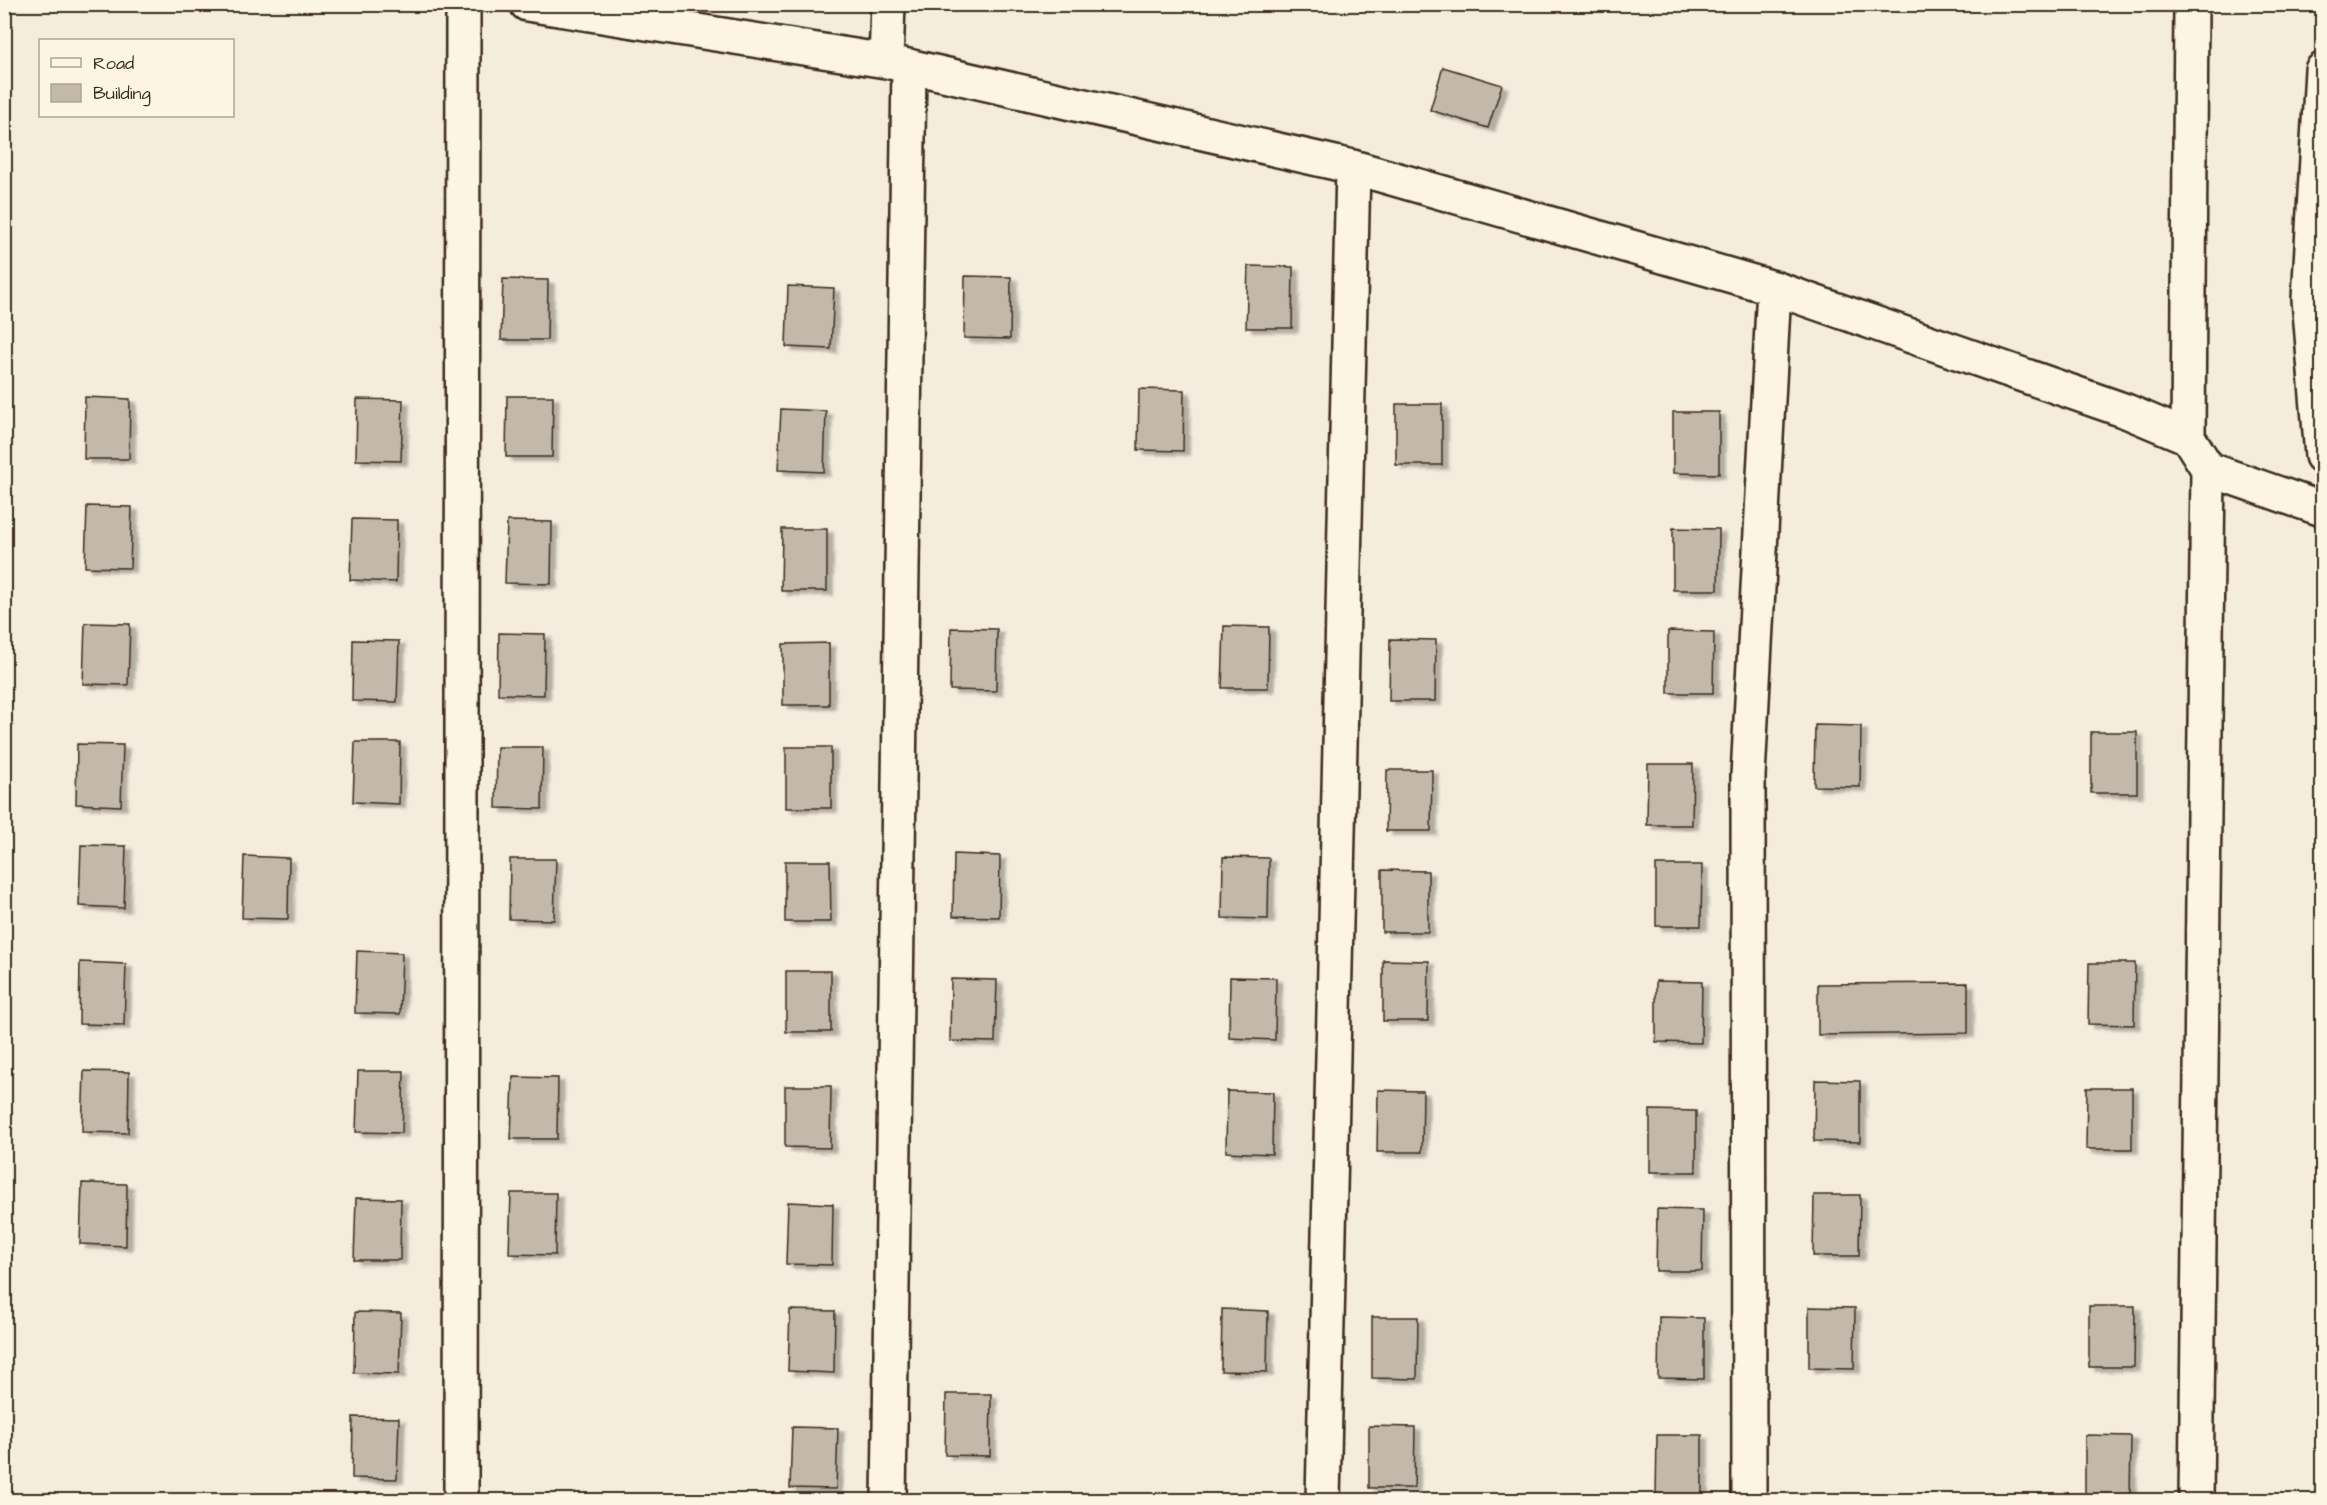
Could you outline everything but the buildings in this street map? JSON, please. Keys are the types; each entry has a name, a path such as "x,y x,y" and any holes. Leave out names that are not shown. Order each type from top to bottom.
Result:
{"street":[{"path":"461,1500 463,4"},
{"path":"527,4 897,64 1353,167 1774,288 2126,411 2188,437"},
{"path":"888,4 897,64 889,1500"},
{"path":"2191,4 2188,437 2208,469 2196,1500"},
{"path":"2322,70 2309,299 2322,456"},
{"path":"1323,1500 1353,167"},
{"path":"1749,1500 1748,776 1774,288"},
{"path":"2208,469 2322,509"}]}
